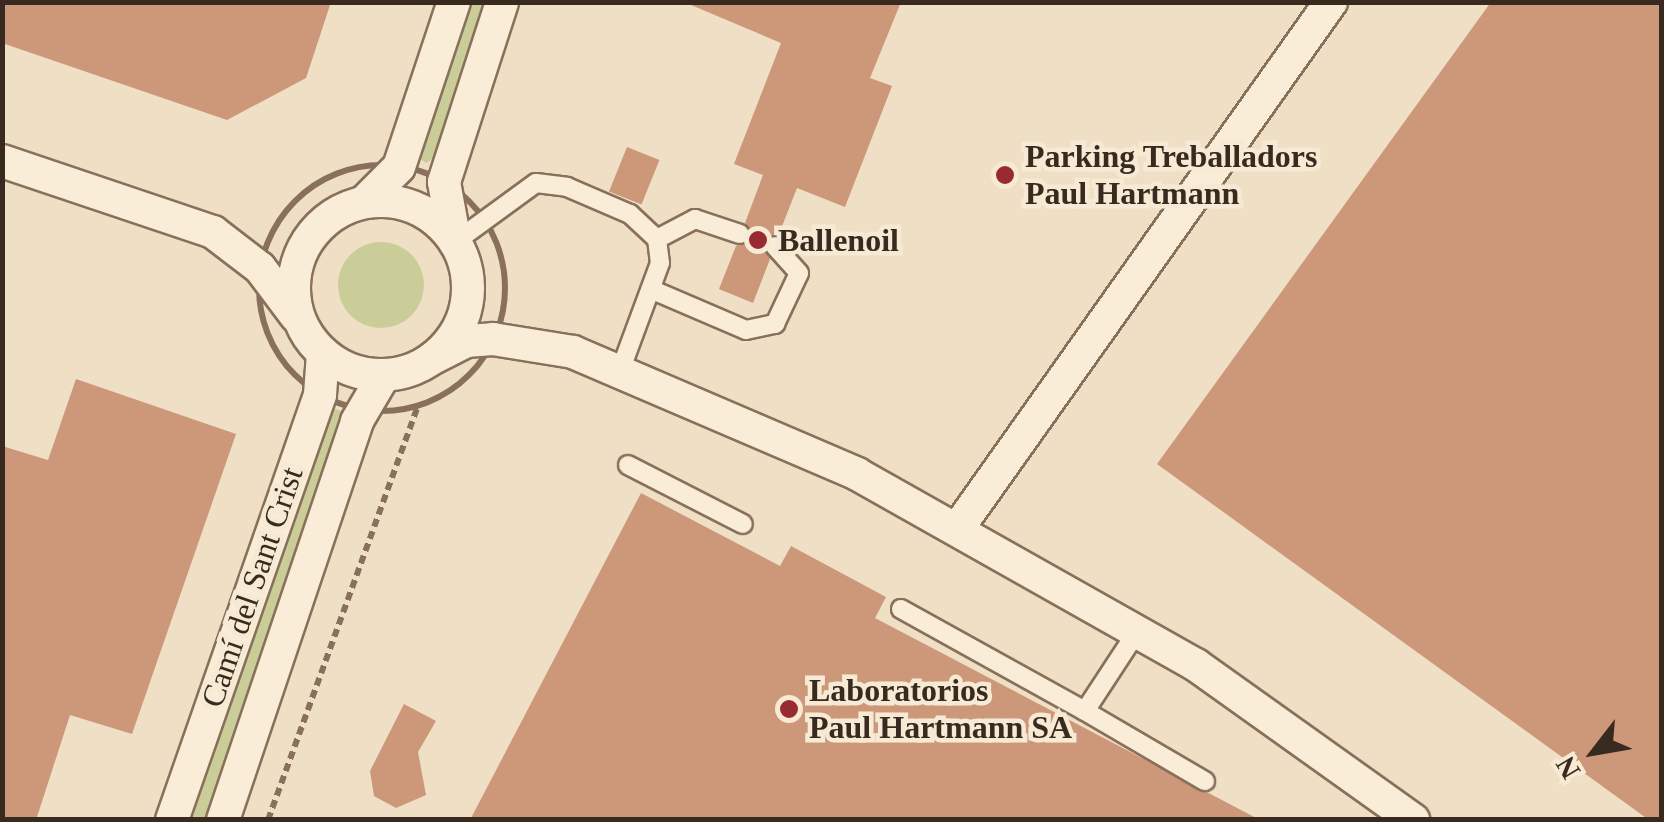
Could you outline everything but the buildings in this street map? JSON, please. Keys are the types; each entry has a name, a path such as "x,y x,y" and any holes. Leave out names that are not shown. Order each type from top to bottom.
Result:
{"street":[{"path":"302,324 294,282 306,242 340,211 364,202 398,166 454,2"},
{"path":"433,358 451,341 468,296 467,271 455,242 444,182 502,2"},
{"path":"958,528 1331,2"},
{"path":"2,161 213,232 260,268 324,353 352,370 384,375 433,358 466,340 494,339 574,352 839,466 1138,630 1413,820"},
{"path":"364,202 415,208 455,242"},
{"name":"Camí del Sant Crist","path":"172,820 320,395 324,353"},
{"name":"Camí del Sant Crist","path":"222,820 362,410 384,375"}],"lane":[{"path":"455,242 536,183 567,187 630,214 657,239"},
{"path":"657,239 695,219 740,234"},
{"path":"620,371 654,291 657,239"},
{"path":"654,291 746,330 775,324 799,273 775,246"},
{"path":"628,464 743,524"},
{"path":"900,609 1205,781"},
{"path":"1084,711 1138,630"}],"path":[{"path":"398,166 444,182 478,212 497,246 504,284 494,339 463,381 418,406 362,410 320,395 297,377 267,331 260,268 278,221 310,188 353,168 398,166"},
{"path":"268,820 418,406"}],"green space":[{"path":"468,3 489,3 436,157 426,163 418,157"},
{"path":"381,242 405,249 417,261 424,285 417,309 405,321 381,328 357,321 345,309 338,285 345,261 357,249"},
{"path":"333,408 344,412 208,819 189,820"}],"place":[{"name":"Parking Treballadors Paul Hartmann","path":"1005,175"},
{"name":"Ballenoil","path":"758,240"},
{"name":"Laboratorios Paul Hartmann SA","path":"789,709"}]}
